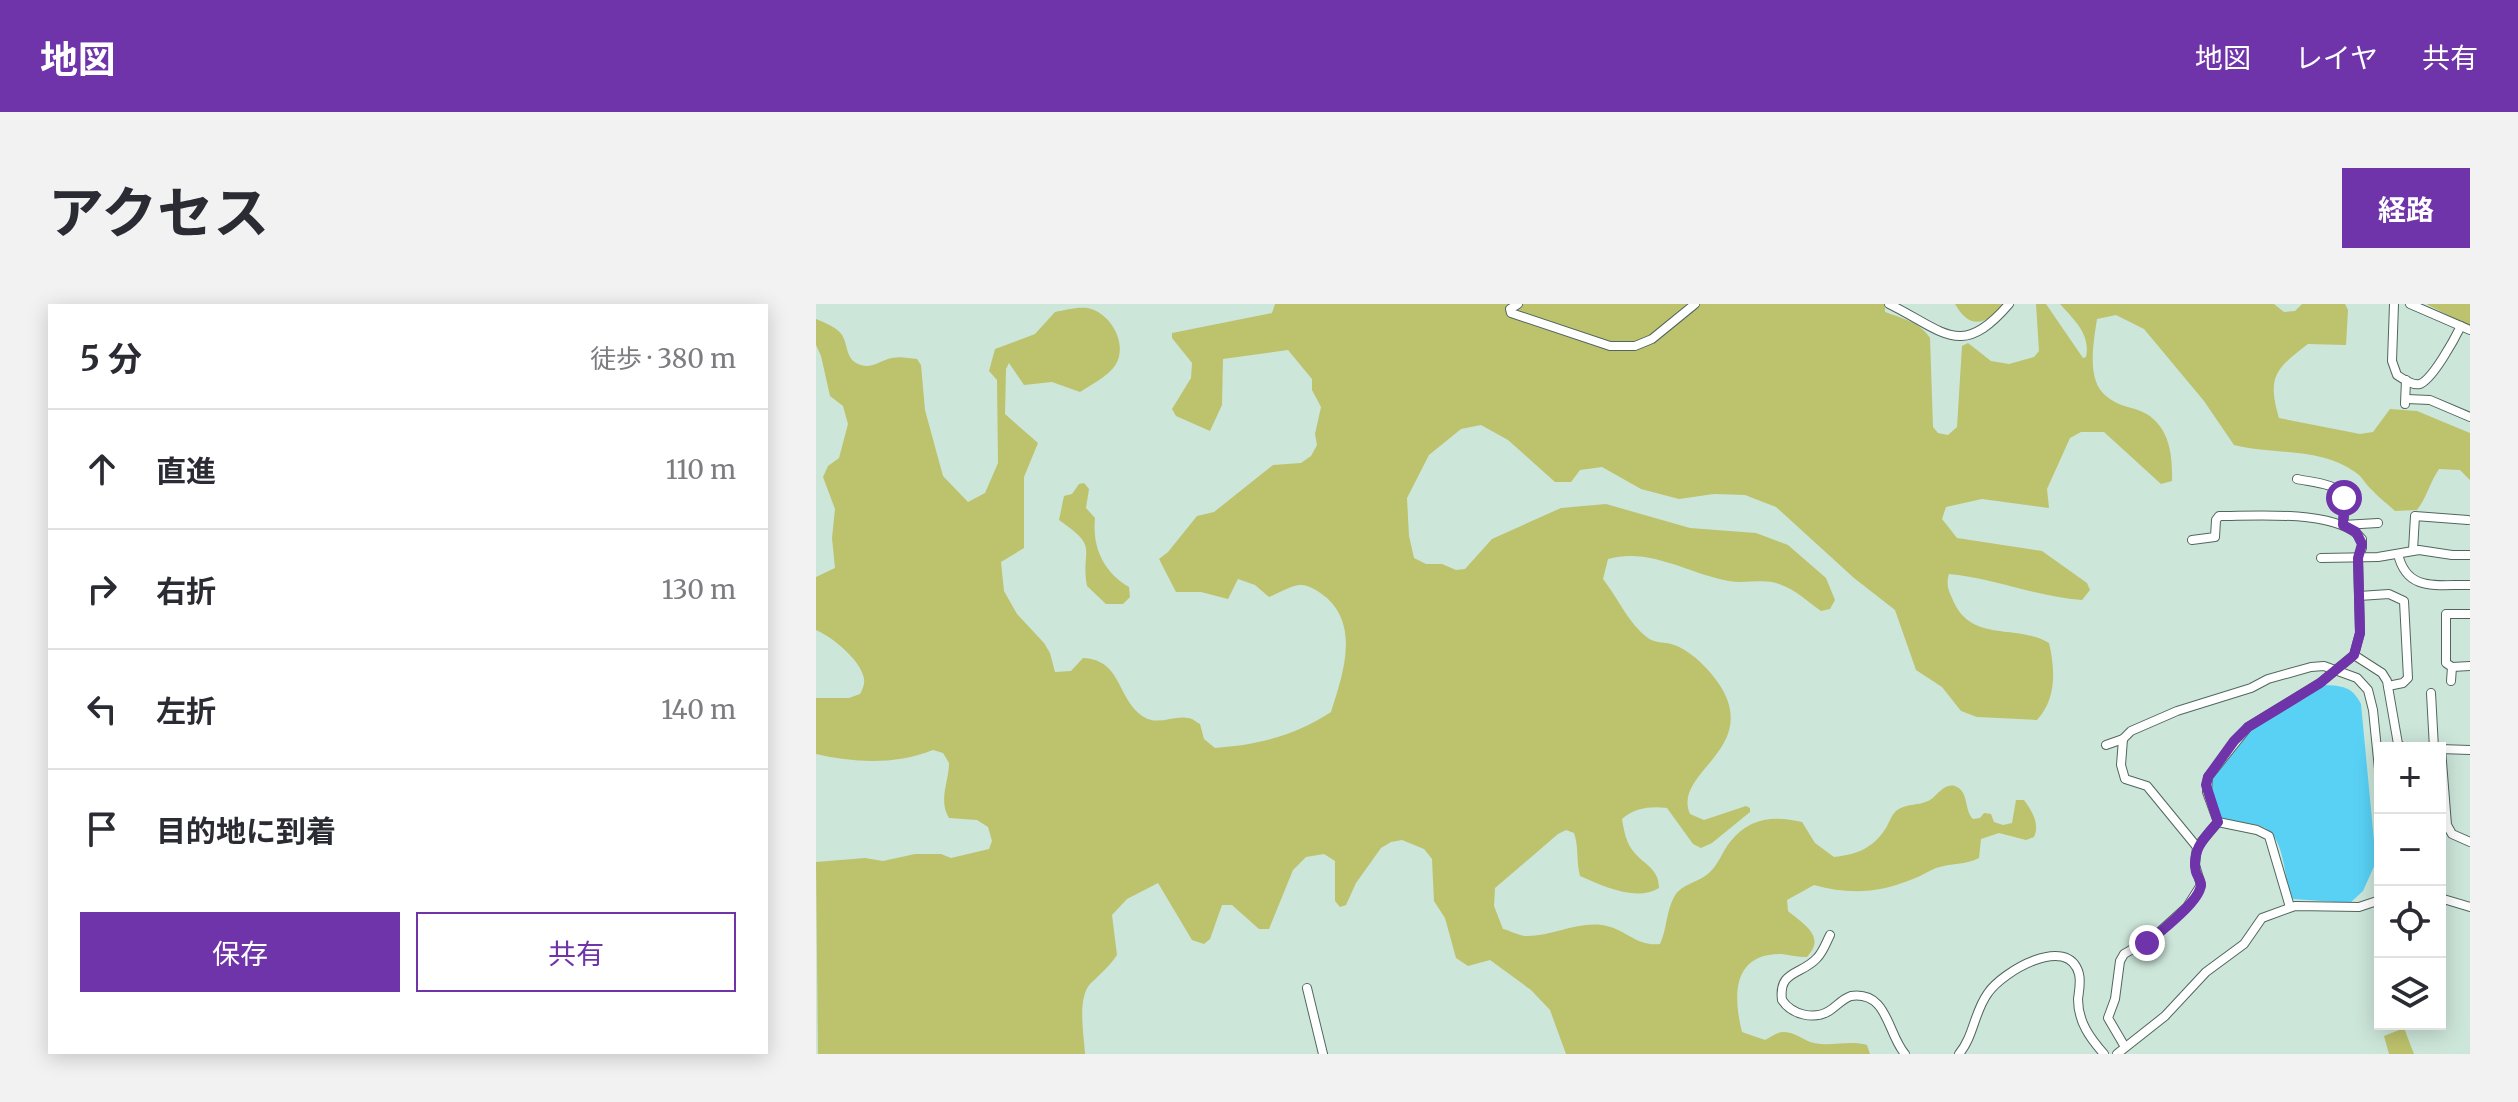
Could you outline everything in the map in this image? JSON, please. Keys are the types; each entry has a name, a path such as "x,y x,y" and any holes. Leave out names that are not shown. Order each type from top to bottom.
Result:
{"street":[{"path":"1518,304 1510,309 1520,318 1610,346 1635,346 1652,339 1695,304"},
{"path":"1889,304 1942,332 1963,336 1985,330 2009,304"},
{"path":"2394,304 2392,361 2397,375 2420,384 2465,328 2410,304"},
{"path":"2406,380 2406,401 2430,400 2470,417"},
{"path":"2297,479 2330,487 2340,493 2344,498 2343,525"},
{"path":"2192,540 2215,537 2219,516 2284,516 2343,525 2378,523"},
{"path":"2413,550 2415,516 2468,520"},
{"path":"2218,822 2206,785 2208,777 2234,741 2248,727 2320,683 2354,655 2360,633 2358,558 2362,539 2343,525"},
{"path":"2321,558 2358,558 2413,550 2470,555"},
{"path":"2398,554 2406,573 2420,583 2470,585"},
{"path":"2359,596 2389,594 2404,601 2408,678 2403,683 2388,686"},
{"path":"2470,614 2446,614 2446,663 2452,667 2470,666"},
{"path":"2354,655 2382,673 2388,686 2398,742"},
{"path":"2106,745 2177,711 2251,688 2268,679 2318,666 2357,678 2368,690 2376,742"},
{"path":"2451,681 2452,667"},
{"path":"2431,693 2437,742"},
{"path":"2123,739 2121,765 2125,779 2147,786 2197,847"},
{"path":"2446,749 2470,750"},
{"path":"2446,814 2452,834 2470,842"},
{"path":"2125,1047 2108,1018 2115,999 2117,968 2124,954 2155,936 2196,897 2201,885 2195,865 2197,847 2218,822"},
{"path":"2218,822 2257,830 2269,836 2290,907"},
{"path":"2446,836 2452,834"},
{"path":"2446,900 2470,907"},
{"path":"2117,1054 2173,1008 2199,979 2244,944 2262,918 2290,907 2359,907 2374,902"},
{"path":"1830,935 1818,958 1786,979 1782,986 1782,1000 1795,1012 1812,1015 1830,1010 1851,996 1870,998 1883,1009 1895,1041 1905,1054"},
{"path":"1959,1054 1967,1044 1977,1010 1991,988 2011,973 2054,955 2068,959 2079,972 2080,1015 2087,1033 2104,1054"},
{"path":"1307,988 1323,1054"}],"green space":[{"path":"1275,304 1885,304 1885,312 1916,324 1930,338 1933,427 1938,433 1948,435 1957,427 1962,346 1968,343 1991,361 2009,364 2034,357 2039,351 2036,304 2046,304 2083,358 2087,349 2084,334 2060,304 2274,304 2284,312 2295,311 2302,304 2345,304 2348,310 2346,345 2308,344 2281,368 2274,383 2279,418 2360,434 2373,432 2390,409 2417,411 2470,433 2470,480 2460,470 2439,469 2417,510 2395,511 2357,474 2341,464 2312,455 2234,445 2204,401 2144,329 2116,315 2097,319 2093,357 2097,385 2109,398 2155,420 2169,448 2172,481 2161,484 2104,432 2081,432 2070,438 2047,489 2049,508 1982,499 1946,507 1942,519 1957,538 2042,551 2087,583 2090,590 2082,600 1949,574 1948,586 1952,598 1970,622 1994,630 2036,637 2049,643 2051,653 2051,693 2044,712 2037,720 1977,717 1961,711 1942,687 1916,670 1895,610 1854,578 1776,507 1745,495 1714,494 1679,499 1641,489 1602,467 1580,470 1571,482 1555,482 1508,440 1481,425 1461,429 1429,455 1407,498 1409,536 1414,558 1426,564 1465,569 1492,539 1561,508 1606,504 1690,528 1756,533 1788,545 1826,578 1835,600 1830,609 1821,611 1785,586 1773,582 1729,581 1639,556 1608,559 1603,579 1635,625 1650,640 1679,647 1696,658 1718,683 1727,699 1731,718 1728,735 1692,787 1688,800 1690,814 1704,820 1746,806 1750,812 1712,843 1701,848 1693,844 1667,808 1643,809 1627,815 1622,819 1629,844 1654,871 1658,881 1659,888 1640,893 1620,891 1580,876 1574,833 1566,830 1495,888 1494,906 1503,929 1527,936 1583,925 1602,925 1644,943 1660,944 1677,892 1709,873 1737,834 1753,823 1771,819 1802,822 1815,843 1834,857 1870,846 1899,809 1926,802 1949,786 1961,790 1973,819 1980,818 1984,813 1991,814 1994,822 2003,825 2012,823 2016,800 2024,800 2027,804 2036,822 2034,837 2026,840 1999,833 1981,839 1979,858 1969,862 1936,868 1888,887 1864,891 1814,885 1787,900 1788,911 1814,937 1812,950 1807,957 1766,956 1753,961 1745,969 1740,979 1737,1004 1742,1032 1765,1040 1787,1032 1820,1044 1867,1045 1870,1054 1566,1054 1550,1010 1531,990 1490,960 1468,966 1456,958 1445,918 1434,901 1432,859 1424,849 1402,840 1381,848 1356,883 1346,905 1340,907 1335,901 1335,861 1324,854 1306,857 1293,870 1269,929 1259,929 1232,905 1222,905 1210,939 1204,944 1192,940 1158,883 1127,899 1112,915 1117,955 1086,991 1082,1018 1085,1054 818,1054 816,862 865,858 883,861 915,854 941,854 951,858 989,849 992,841 988,827 977,820 949,818 944,798 949,763 943,753 933,750 904,758 875,761 816,754 816,698 849,698 860,694 864,680 850,655 816,630 816,577 835,568 832,538 835,509 823,477 828,466 839,458 848,424 843,406 830,396 816,345 816,319 840,332 852,360 861,365 873,365 895,357 917,359 921,365 925,410 943,476 968,502 985,493 998,463 997,380 989,371 995,349 1035,334 1055,312 1085,308 1107,319 1119,341 1119,357 1109,372 1080,392 1052,382 1024,385 1009,363 1006,369 1005,414 1038,443 1024,477 1024,548 1001,562 1004,591 1017,614 1044,643 1055,672 1071,671 1083,658 1096,660 1112,673 1128,700 1144,717 1155,721 1183,717 1191,719 1200,724 1204,739 1215,748 1275,738 1331,712 1346,653 1346,638 1337,610 1314,589 1299,585 1269,597 1255,585 1238,579 1228,599 1201,592 1176,592 1159,559 1197,516 1214,512 1273,465 1301,463 1311,456 1317,445 1315,434 1321,407 1312,390 1312,379 1288,350 1223,359 1222,405 1210,431 1176,416 1172,409 1191,378 1192,363 1172,338 1172,333 1272,313"},
{"path":"1955,304 2004,304 1979,322 1967,318"},
{"path":"2470,304 2470,326 2428,305"},
{"path":"1084,483 1089,489 1086,508 1095,518 1098,549 1106,566 1129,587 1130,597 1123,604 1106,604 1087,586 1084,543 1059,520 1064,496 1072,494 1079,484"},
{"path":"2405,1030 2414,1054 2389,1054 2384,1036"}],"water":[{"path":"2324,685 2336,686 2346,688 2361,704 2374,866 2363,891 2350,903 2293,899 2280,850 2272,834 2260,826 2221,818 2212,796 2214,776 2239,743 2253,729"}],"route":[{"path":"2147,943 2187,907 2200,890 2195,865 2197,847 2218,822 2207,792 2208,777 2248,727 2320,683 2354,655 2360,633 2358,558 2362,539 2350,527 2343,525 2344,498"}]}
